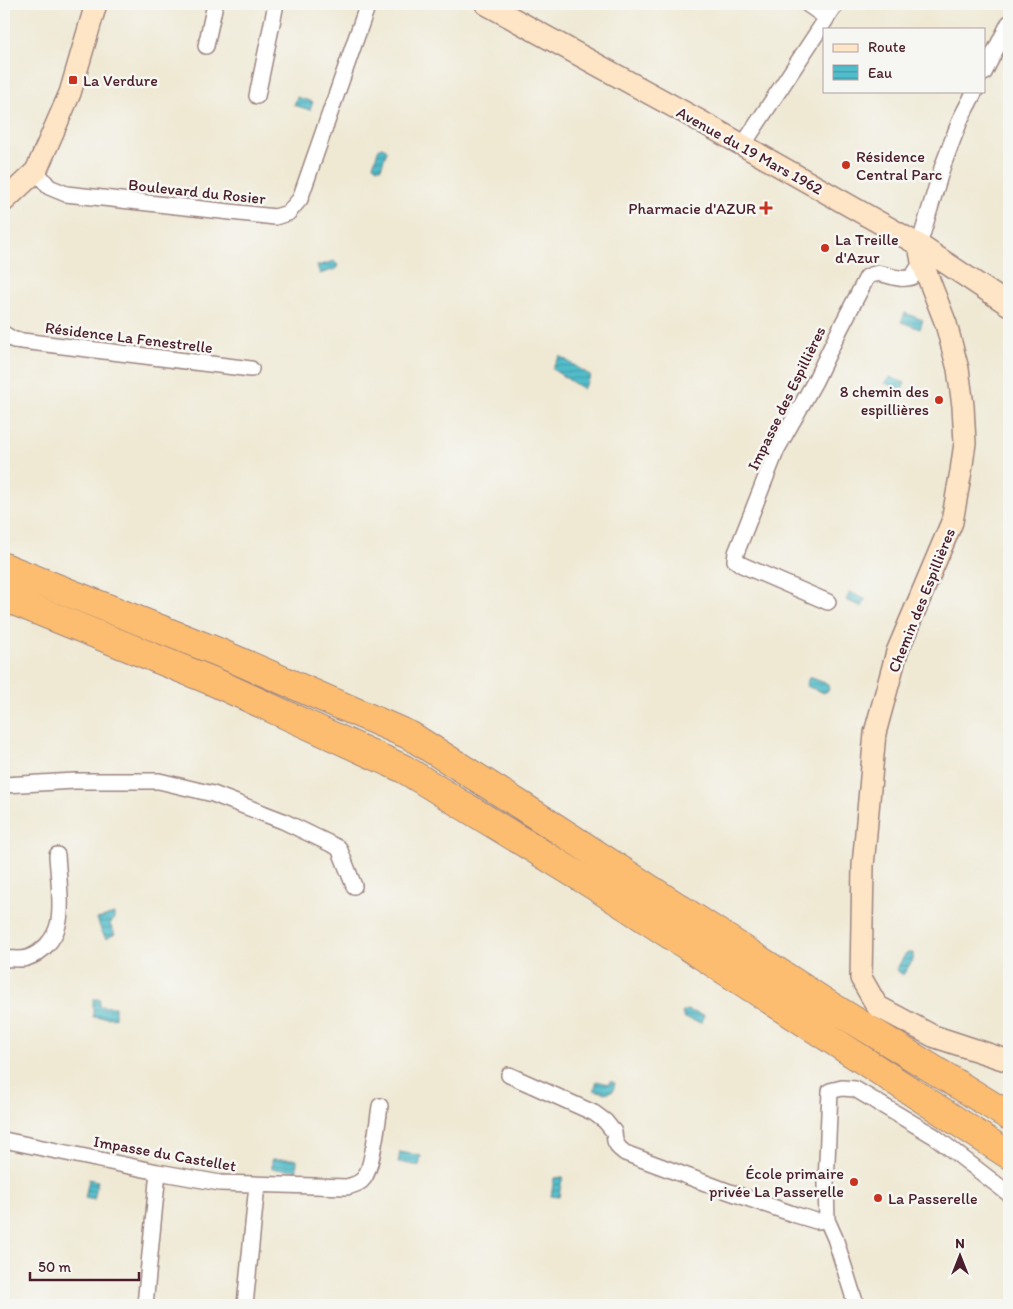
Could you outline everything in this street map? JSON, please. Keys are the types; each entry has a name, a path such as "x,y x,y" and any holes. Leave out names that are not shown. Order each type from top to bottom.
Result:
{"highway":[{"path":"4,567 218,652 411,736 829,1004 1009,1116"},
{"path":"4,597 212,681 404,769 598,888 1009,1155"}],"street":[{"path":"4,201 36,171 70,93 96,4"},
{"path":"206,46 215,4"},
{"path":"257,96 276,4"},
{"name":"Boulevard du Rosier","path":"36,171 49,187 66,194 275,217 288,213 300,200 368,4"},
{"name":"Avenue du 19 Mars 1962","path":"486,4 743,145 920,254 1009,304"},
{"path":"807,4 827,18"},
{"path":"743,145 836,4"},
{"path":"986,69 1009,23"},
{"path":"920,254 943,165 961,118 974,92"},
{"name":"Impasse des Espillières","path":"828,602 742,565 735,560 736,553 777,449 867,277 874,273 900,278 912,277 920,254"},
{"name":"Chemin des Espillières","path":"920,254 946,324 958,369 965,443 952,522 897,652 876,733 863,866 861,978 877,1006 932,1036 1009,1061"},
{"name":"Résidence La Fenestrelle","path":"4,334 14,340 251,369"},
{"path":"4,785 75,780 159,780 213,794 283,821 339,848 354,886"},
{"path":"4,959 26,958 42,950 51,939 58,925 60,904 57,855"},
{"path":"509,1075 594,1113 605,1121 614,1132 619,1148 625,1153 796,1215 816,1221 827,1220"},
{"path":"856,1305 835,1238 827,1220 826,1184 830,1091 842,1088 855,1089 934,1136 1009,1194"},
{"name":"Impasse du Castellet","path":"4,1140 220,1183 347,1187 358,1184 365,1178 369,1167 380,1106"},
{"path":"145,1305 158,1172"},
{"path":"246,1305 257,1185"}],"water":[{"path":"297,97 313,102 310,110 294,105"},
{"path":"382,147 387,151 381,168 377,168 373,165 379,148"},
{"path":"334,261 338,265 336,269 320,274 317,266"},
{"path":"905,313 923,320 920,329 901,322"},
{"path":"560,356 591,376 583,389 552,369"},
{"path":"890,377 905,383 902,390 885,383"},
{"path":"850,592 865,599 862,607 846,600"},
{"path":"809,677 828,684 829,690 824,693 806,686"},
{"path":"114,914 114,920 110,924 115,934 106,939 97,919"},
{"path":"906,953 913,953 914,958 903,975 896,970"},
{"path":"93,999 100,999 99,1006 115,1007 115,1018 93,1017"},
{"path":"686,1010 704,1015 702,1023 684,1018 682,1013"},
{"path":"597,1081 609,1084 610,1081 615,1083 613,1091 605,1093 594,1090"},
{"path":"400,1152 421,1156 419,1166 398,1162"},
{"path":"272,1159 297,1159 297,1170 272,1169"},
{"path":"562,1177 559,1197 551,1196 554,1178"},
{"path":"89,1179 98,1181 94,1200 85,1198"}],"place":[{"name":"La Verdure","path":"73,80"},
{"name":"Résidence Central Parc","path":"846,165"},
{"name":"Pharmacie d'AZUR","path":"766,208"},
{"name":"La Treille d'Azur","path":"825,248"},
{"name":"8 chemin des espillières","path":"939,400"},
{"name":"École primaire privée La Passerelle","path":"854,1182"},
{"name":"La Passerelle","path":"878,1198"}]}
